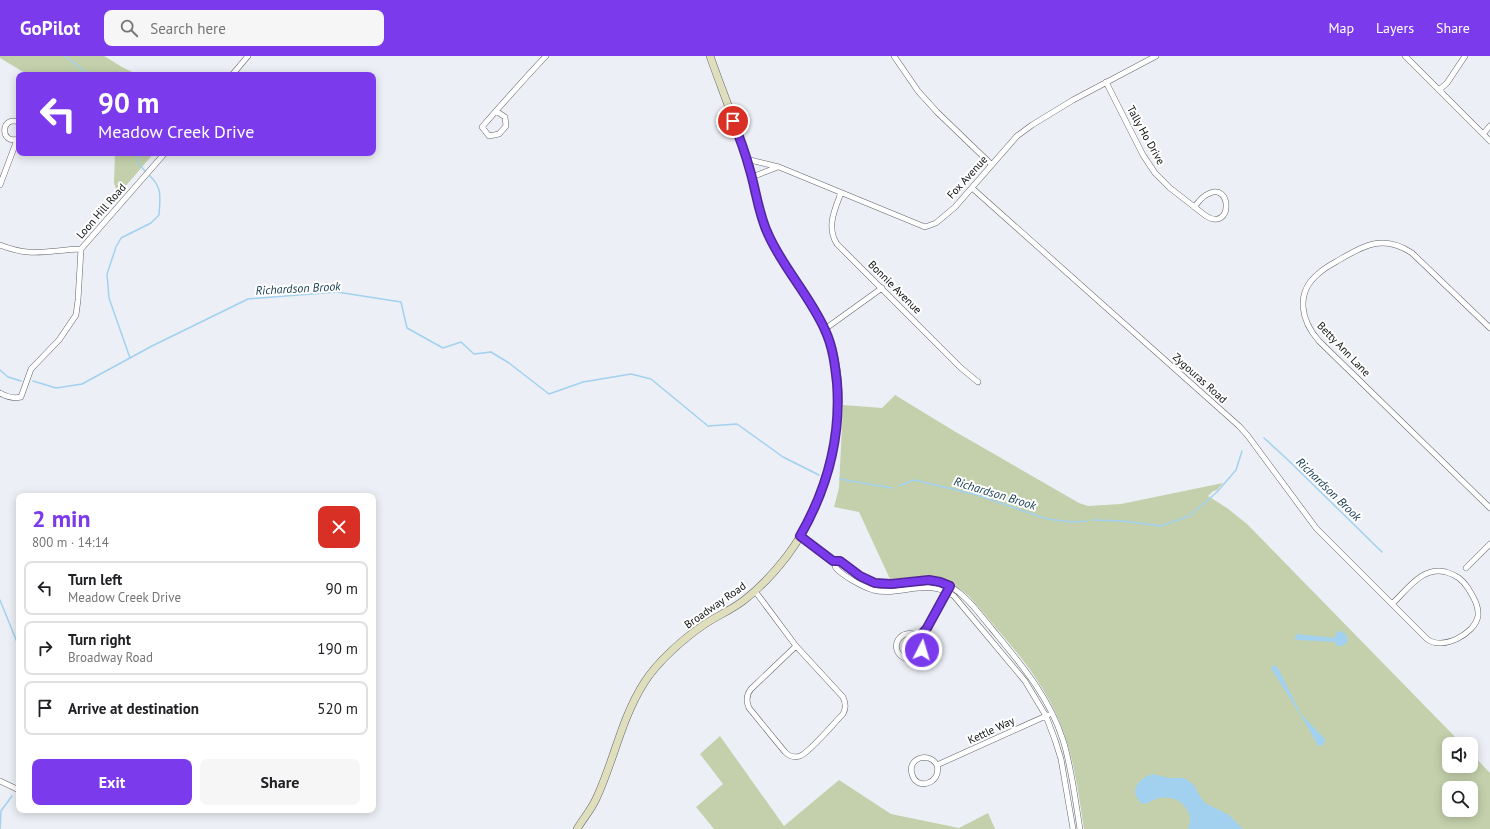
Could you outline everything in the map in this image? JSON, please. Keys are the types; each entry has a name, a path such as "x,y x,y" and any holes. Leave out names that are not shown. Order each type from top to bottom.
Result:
{"main road":[{"name":"Broadway Road","path":"576,829 595,801 626,716 644,682 676,647 702,626 742,602 755,591 778,568 800,536 822,492 831,462 836,435 838,402 832,347 825,329 768,234 761,214 752,177 710,56"}],"street":[{"path":"235,72 248,56"},
{"path":"496,111 505,117 506,126 499,134 489,136 482,127 496,111 546,56"},
{"path":"894,56 918,91 937,112 992,165"},
{"name":"Fox Avenue","path":"746,159 779,167 925,227 936,223 955,207 1017,136 1032,124 1073,100 1156,56"},
{"path":"1405,56 1490,141"},
{"path":"1439,90 1447,83 1466,56"},
{"name":"Tally Ho Drive","path":"1106,82 1148,164 1162,181 1194,207 1208,217 1214,219 1219,218 1224,214 1227,205 1226,200 1222,195 1212,192 1206,195 1194,207"},
{"path":"16,121 9,121 4,129 5,136 16,140"},
{"path":"1483,134 1490,126"},
{"path":"0,185 16,144"},
{"name":"Loon Hill Road","path":"0,393 10,398 21,397 31,369 59,340 76,315 80,249 163,156"},
{"path":"752,177 779,167"},
{"name":"Zygouras Road","path":"972,188 1244,431 1316,528 1392,604 1427,639 1435,643 1449,642 1462,636 1473,627 1478,617 1476,604 1465,583 1457,576 1442,571 1430,571 1423,574 1392,604"},
{"name":"Bonnie Avenue","path":"841,193 832,221 832,236 837,244 961,368 978,382"},
{"name":"Betty Ann Lane","path":"1490,328 1412,253 1403,247 1387,243 1376,243 1361,247 1323,269 1312,280 1305,293 1304,316 1306,323 1319,341 1490,508"},
{"path":"0,246 11,250 29,253 80,249"},
{"path":"825,329 882,288"},
{"path":"800,536 833,561 836,568 864,587 881,591 932,587 949,589 1029,687 1046,716 1061,759 1073,829"},
{"path":"1466,568 1490,544"},
{"path":"833,561 840,561 860,576 875,583 891,584 929,580 940,582 969,601 1035,683 1052,713 1061,734 1067,754 1080,829"},
{"path":"903,583 904,590"},
{"path":"919,637 927,628 949,589"},
{"path":"755,591 796,646 843,697 846,706 842,714 804,754 794,757 789,756 785,752 749,708 747,699 748,693 751,689 796,646"},
{"path":"909,633 915,634 919,637 923,644 919,655 909,659 901,655 898,651 897,645 898,640 902,636 909,633"},
{"path":"1002,654 1008,649"},
{"name":"Kettle Way","path":"937,765 1052,713"},
{"path":"923,757 929,758 934,760 937,765 937,777 930,783 922,784 916,781 912,776 911,768 914,762 918,759 923,757"},
{"path":"0,781 16,789"},
{"path":"1071,818 1078,817"}],"green space":[{"path":"0,56 104,56 132,72 23,72 0,58"},
{"path":"115,156 151,156 118,195 114,183"},
{"path":"895,395 1079,503 1088,506 1121,504 1223,483 1217,490 1213,491 1208,496 1227,508 1247,524 1455,737 1442,737 1442,773 1478,773 1478,760 1490,773 1490,829 1084,829 1074,769 1064,733 1056,713 1046,695 1023,660 969,596 959,588 941,579 932,577 890,579 859,512 834,507 839,488 843,405 882,408"},
{"path":"720,736 784,826 839,780 891,814 959,828 988,813 995,829 714,829 696,807 723,784 700,754"}],"water":[{"path":"1341,631 1346,634 1348,641 1344,645 1340,646 1337,646 1335,642 1295,639 1297,634 1334,638 1337,632"},
{"path":"1274,665 1278,668 1301,714 1325,739 1323,745 1318,746 1271,668"},
{"path":"1153,774 1169,778 1184,778 1194,785 1205,803 1229,815 1243,829 1188,829 1190,824 1189,813 1177,800 1164,797 1147,803 1141,803 1135,794 1135,789 1143,778"}],"waterway":[{"path":"65,56 85,72"},
{"path":"138,156 138,163 146,172"},
{"path":"130,358 109,298 107,274 116,247 121,238 151,223 159,215 160,193 157,184 149,175"},
{"name":"Richardson Brook","path":"33,381 56,388 82,384 152,346 248,299 337,292 401,302 407,328 443,348 461,342 474,354 491,352 509,363 549,394 583,382 631,374 651,379 708,426 737,424 783,457 819,475"},
{"name":"Richardson Brook","path":"0,370 8,377 21,381"},
{"name":"Richardson Brook","path":"1264,438 1382,552"},
{"name":"Richardson Brook","path":"1092,520 1123,521 1161,526 1189,516 1217,492 1236,470 1242,451"},
{"name":"Richardson Brook","path":"840,479 892,488"},
{"name":"Richardson Brook","path":"899,486 914,480 974,494 1047,519 1072,522 1087,521"},
{"path":"0,600 16,640"},
{"path":"0,829 1,811 12,796"}],"route":[{"path":"733,121 749,167 759,208 768,234 782,260 816,313 825,329 832,347 838,402 836,435 831,462 826,478 816,506 800,536 833,561 840,561 860,576 875,583 891,584 929,580 950,586 924,633 919,637 923,644 922,650"}]}
